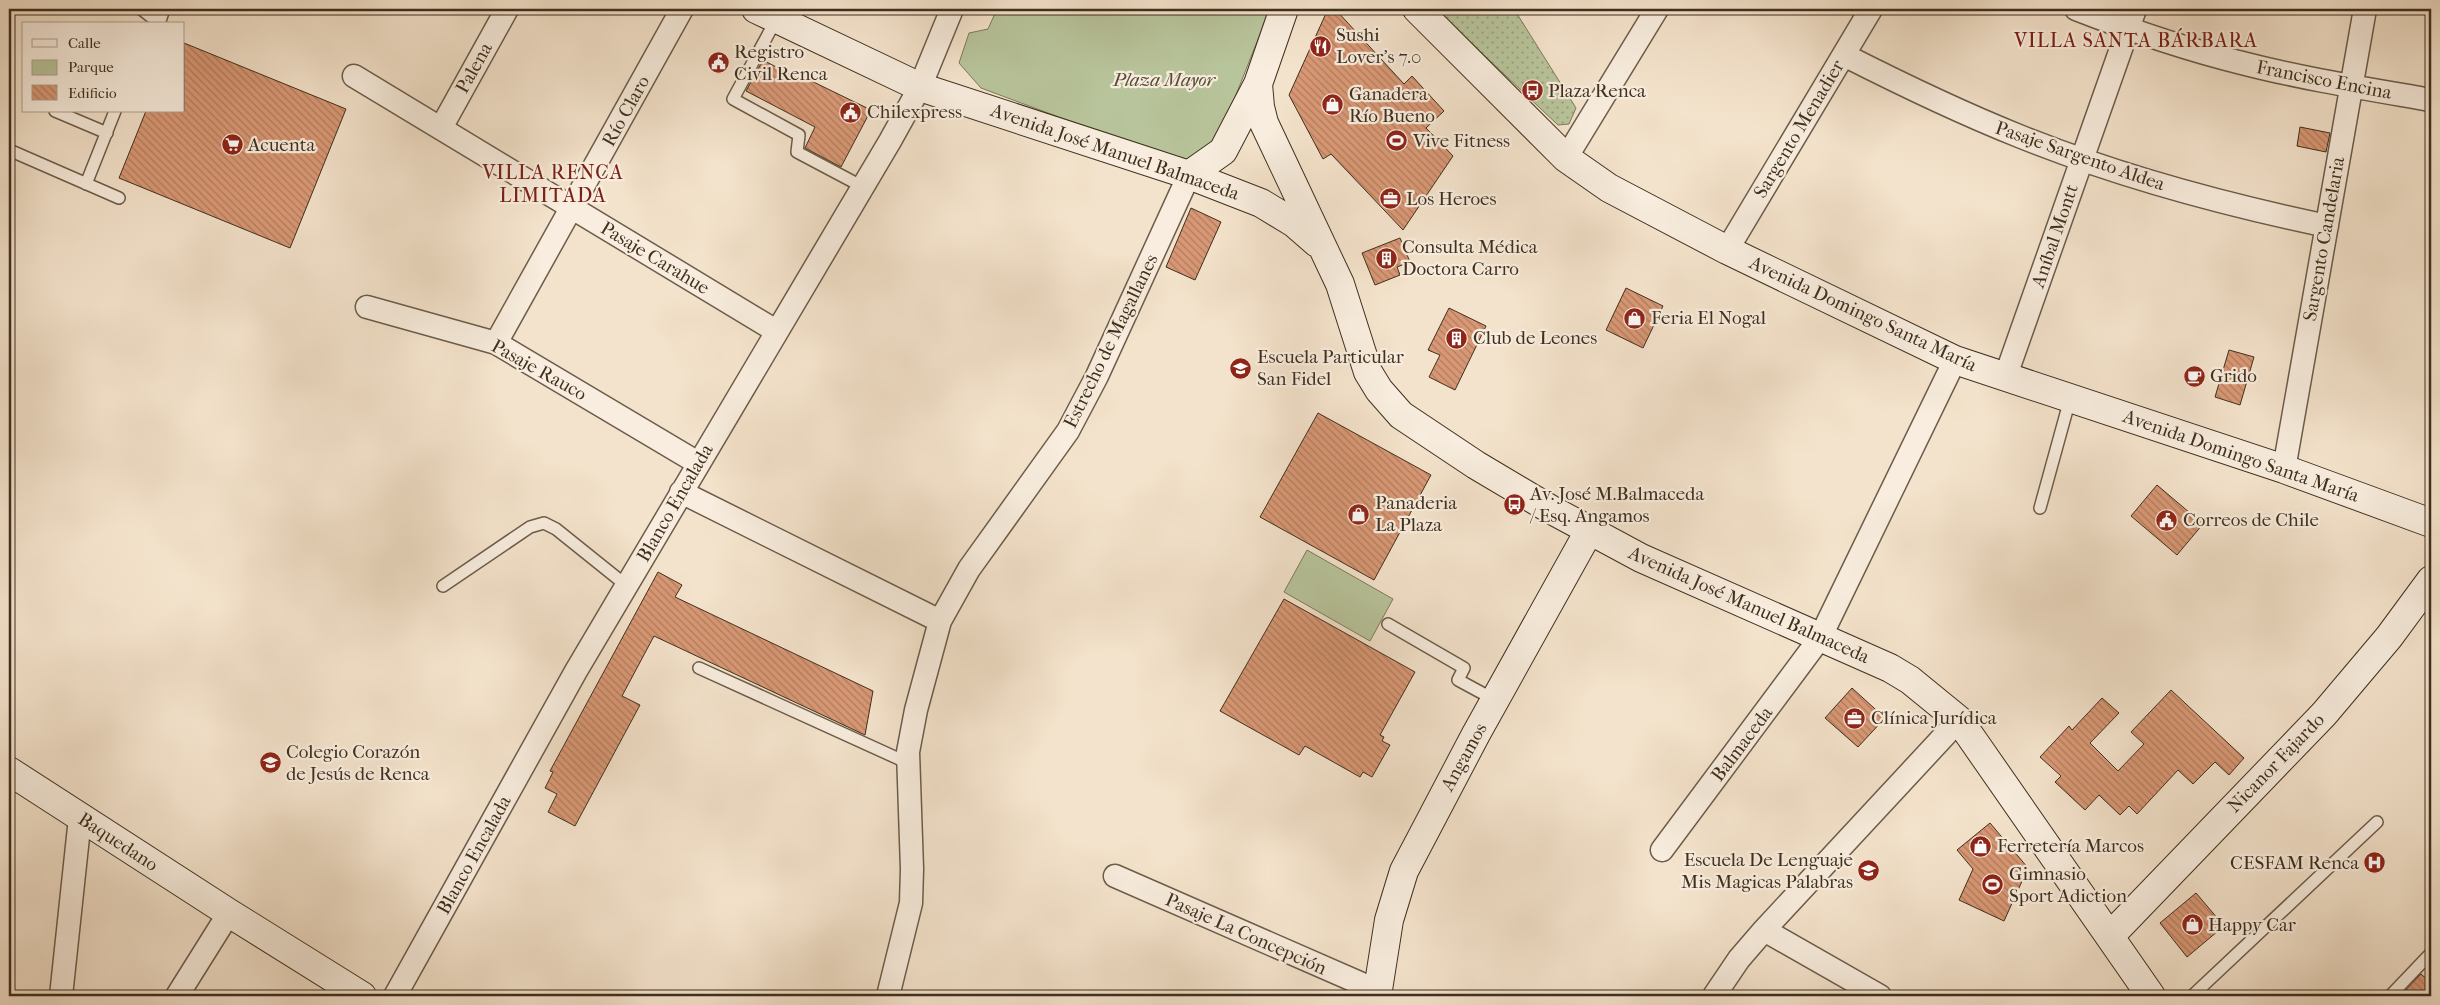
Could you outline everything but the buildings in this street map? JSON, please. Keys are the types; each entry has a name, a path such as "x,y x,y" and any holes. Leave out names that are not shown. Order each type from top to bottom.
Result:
{"main road":[{"name":"Avenida José Manuel Balmaceda","path":"1284,9 1258,84 1260,107 1264,123 1326,253 1347,302 1368,372 1379,390 1395,409 1414,425 1469,461 1589,531 1695,584 1890,668 1910,680 1959,720 2151,996"},
{"name":"Avenida Domingo Santa María","path":"1417,9 1566,158 1608,188 1727,250 1956,360 2005,378 2284,469 2431,523"},
{"name":"Avenida José Manuel Balmaceda","path":"766,14 920,87 1189,175 1261,203 1278,212 1305,232 1326,253"},
{"path":"1189,175 1223,151 1258,84"},
{"name":"Angamos","path":"1377,994 1388,920 1404,870 1495,700 1589,531"},
{"name":"Nicanor Fajardo","path":"2110,936 2324,714 2389,637 2431,580"},
{"name":"Baquedano","path":"9,770 80,818 361,996"}],"street":[{"name":"Palena","path":"441,128 507,9"},
{"name":"Río Claro","path":"496,343 682,9"},
{"name":"Blanco Encalada","path":"395,996 681,492 863,187 920,87 952,9"},
{"path":"1566,158 1657,9"},
{"name":"Sargento Menadier","path":"1727,250 1872,9"},
{"name":"Francisco Encina","path":"2076,9 2131,19 2241,63 2351,86 2431,100"},
{"name":"Sargento Candelaria","path":"2284,469 2365,9"},
{"name":"Aníbal Montt","path":"2005,378 2131,19"},
{"name":"Pasaje Sargento Aldea","path":"1844,55 1958,111 2082,160 2207,198 2327,226"},
{"name":"Pasaje Carahue","path":"354,76 776,331"},
{"name":"Estrecho de Magallanes","path":"888,996 911,903 912,869 908,763 916,710 940,622 963,578 1068,431 1097,376 1189,175"},
{"name":"Pasaje Rauco","path":"366,307 496,343 698,463"},
{"path":"1820,638 1956,360"},
{"path":"681,492 940,622"},
{"name":"Balmaceda","path":"1662,850 1820,638"},
{"path":"1714,996 1739,959 1764,930 1959,720"},
{"path":"61,996 80,818"},
{"name":"Pasaje La Concepción","path":"1115,876 1377,994"},
{"path":"177,996 228,913"},
{"path":"1764,930 1880,996"}],"lane":[{"path":"141,9 158,22"},
{"path":"159,22 164,9"},
{"path":"766,14 733,98 799,135 797,152 863,187"},
{"path":"57,112 107,133"},
{"path":"86,184 115,112"},
{"path":"9,150 119,198"},
{"path":"2040,508 2070,399"},
{"path":"443,586 530,527 544,524 556,529 627,586"},
{"path":"1388,624 1464,668 1458,680 1495,700"},
{"path":"699,668 908,763"},
{"path":"2192,996 2377,822"},
{"path":"2390,996 2431,953"}],"green space":[{"name":"Plaza Mayor","path":"997,9 1270,9 1224,125 1201,156 1182,163 981,88 959,63 969,33 988,29"},
{"path":"1435,9 1514,9 1576,108 1569,124 1558,125"},
{"path":"1307,550 1393,599 1370,641 1284,592"}],"place":[{"name":"Sushi Lover's 7.0","path":"1320,46"},
{"name":"Registro Civil Renca","path":"718,63"},
{"name":"Plaza Renca","path":"1532,91"},
{"name":"Ganadera Río Bueno","path":"1333,105"},
{"name":"Chilexpress","path":"851,112"},
{"name":"Vive Fitness","path":"1397,141"},
{"name":"Acuenta","path":"232,145"},
{"name":"Los Heroes","path":"1390,199"},
{"name":"Consulta Médica Doctora Carro","path":"1386,258"},
{"name":"Feria El Nogal","path":"1635,318"},
{"name":"Club de Leones","path":"1457,338"},
{"name":"Escuela Particular San Fidel","path":"1241,368"},
{"name":"Grido","path":"2194,376"},
{"name":"Av. José M.Balmaceda / Esq. Angamos","path":"1514,505"},
{"name":"Panaderia La Plaza","path":"1359,514"},
{"name":"Correos de Chile","path":"2167,520"},
{"name":"Clínica Jurídica","path":"1855,718"},
{"name":"Colegio Corazón de Jesús de Renca","path":"270,763"},
{"name":"Ferretería Marcos","path":"1981,846"},
{"name":"CESFAM Renca","path":"2375,863"},
{"name":"Escuela De Lenguaje Mis Magicas Palabras","path":"1869,871"},
{"name":"Gimnasio Sport Adiction","path":"1993,885"},
{"name":"Happy Car","path":"2192,925"}],"district":[{"name":"VILLA SANTA BÁRBARA","path":"2136,40"},
{"name":"VILLA RENCA LIMITADA","path":"553,184"}]}
